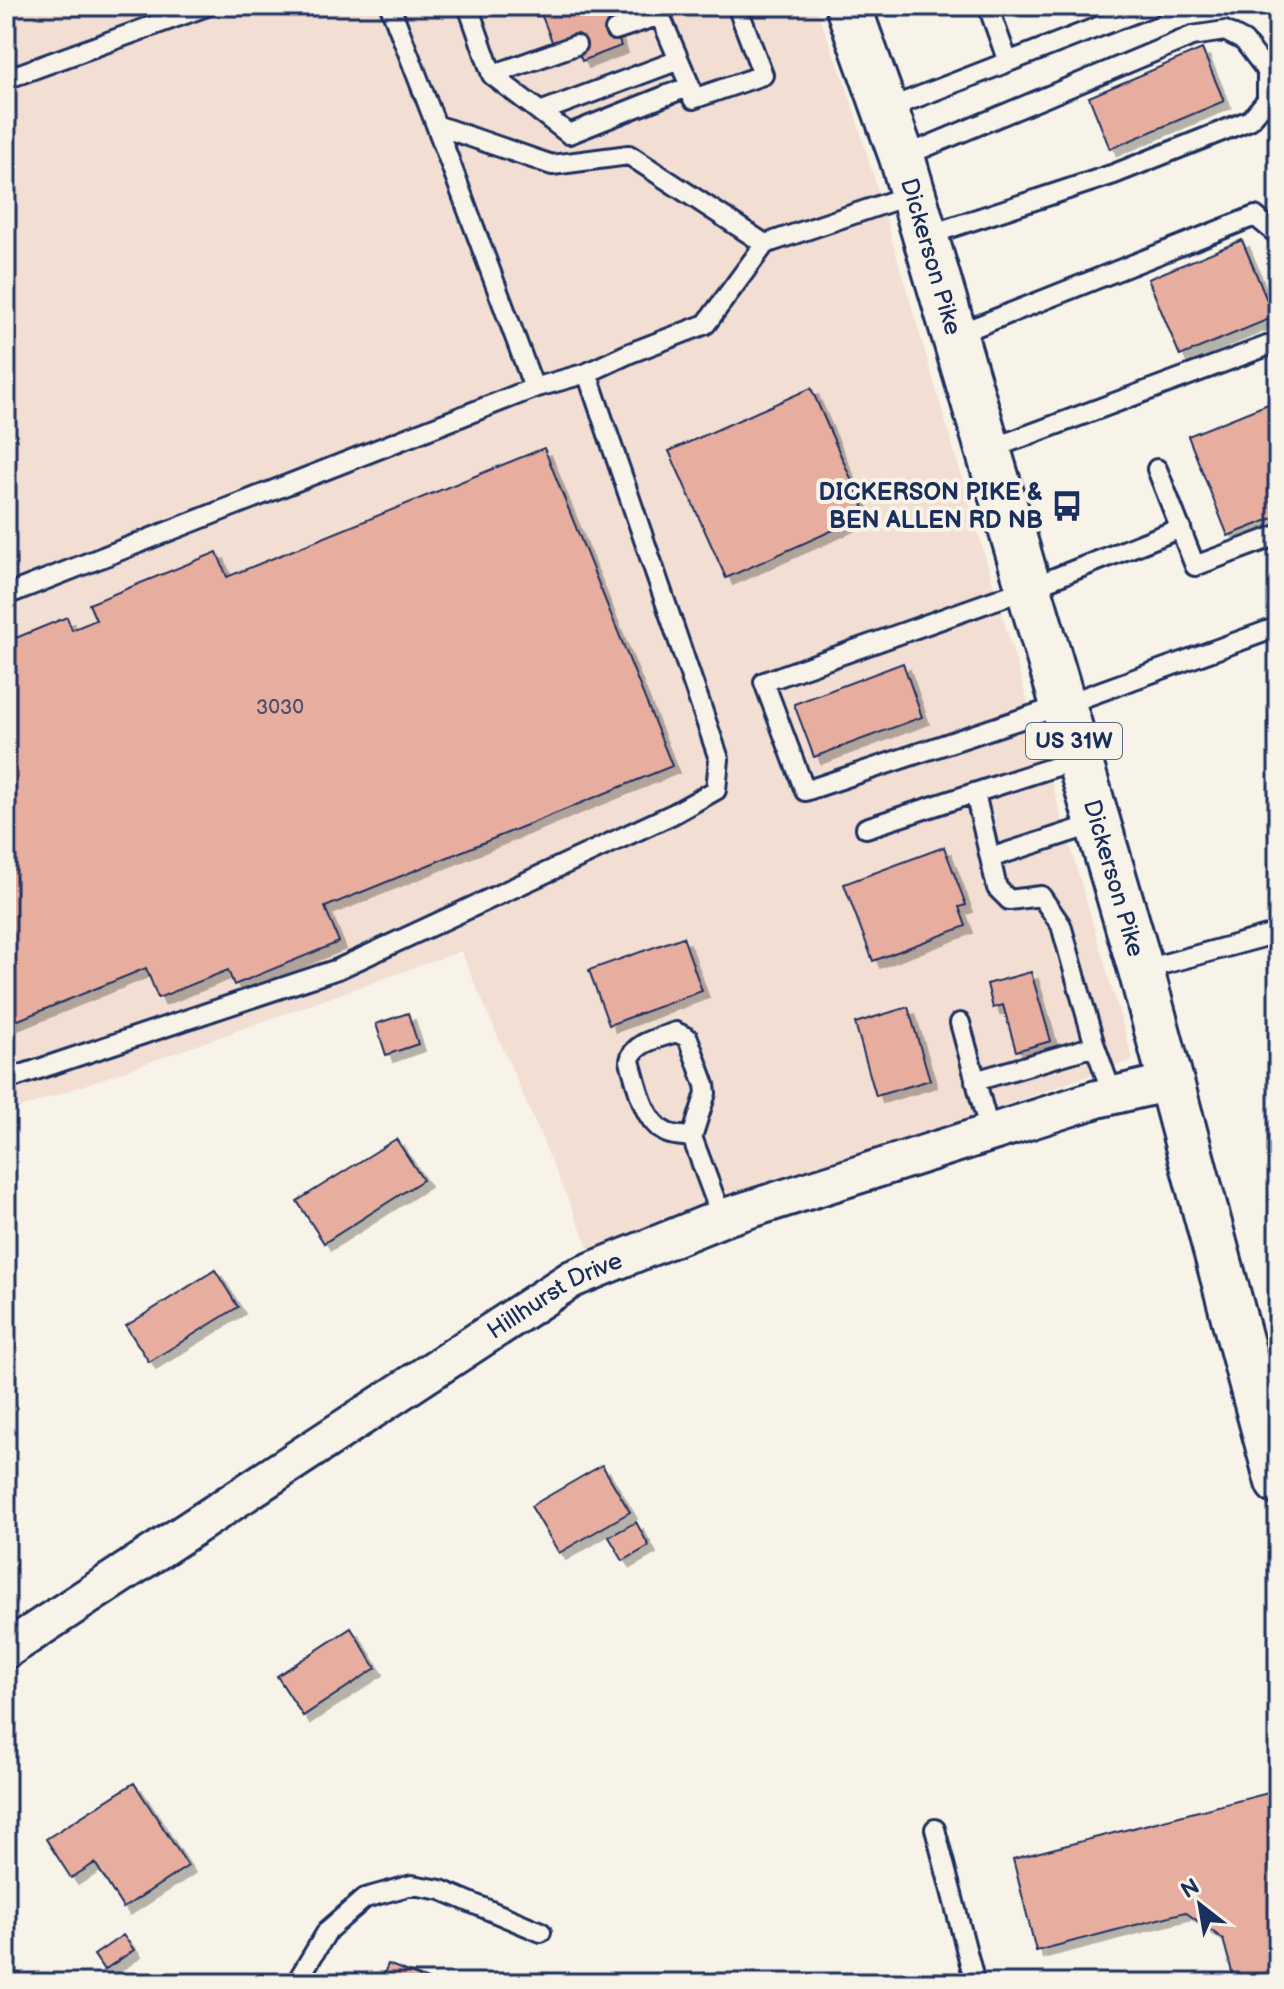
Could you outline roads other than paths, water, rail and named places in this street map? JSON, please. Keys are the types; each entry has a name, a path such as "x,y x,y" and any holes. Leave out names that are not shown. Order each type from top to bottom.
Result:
{"main road":[{"name":"Dickerson Pike","path":"856,8 1141,970 1278,1482"}],"street":[{"name":"Hillhurst Drive","path":"6,1650 572,1279 722,1218 990,1133 1170,1082"}],"lane":[{"path":"6,79 207,6"},
{"path":"390,6 534,388"},
{"path":"468,6 492,75 569,134 690,86"},
{"path":"615,30 658,11 693,99 763,75 737,6"},
{"path":"988,6 1008,62"},
{"path":"887,109 1152,6"},
{"path":"6,595 534,388 587,373 706,324 765,244 1192,36 1225,31 1244,41 1267,71 1267,100 1250,120 1114,174 925,236"},
{"path":"492,75 576,45"},
{"path":"540,112 679,60"},
{"path":"436,125 552,165 629,155 765,244"},
{"path":"955,335 1255,216 1278,235"},
{"path":"988,450 1278,342"},
{"path":"6,1080 338,969 673,814 716,790 719,759 587,373"},
{"path":"1157,469 1195,566 1278,535"},
{"path":"1181,528 1029,588 764,682 805,791 1063,705 1278,627"},
{"path":"866,828 1079,759"},
{"path":"975,793 997,888 1009,900 1041,896 1061,925 1095,1046 1113,1096"},
{"path":"990,858 1098,823"},
{"path":"1141,970 1278,933"},
{"path":"960,1023 990,1133"},
{"path":"692,1137 670,1135 654,1123 645,1109 630,1061 635,1048 676,1032 688,1038 706,1093 692,1137 722,1218"},
{"path":"975,1081 1095,1046"},
{"path":"935,1829 975,1983"},
{"path":"296,1983 328,1930 365,1898 412,1885 441,1890 541,1932"}],"place":[{"name":"DICKERSON PIKE & BEN ALLEN RD NB","path":"1067,506"}]}
